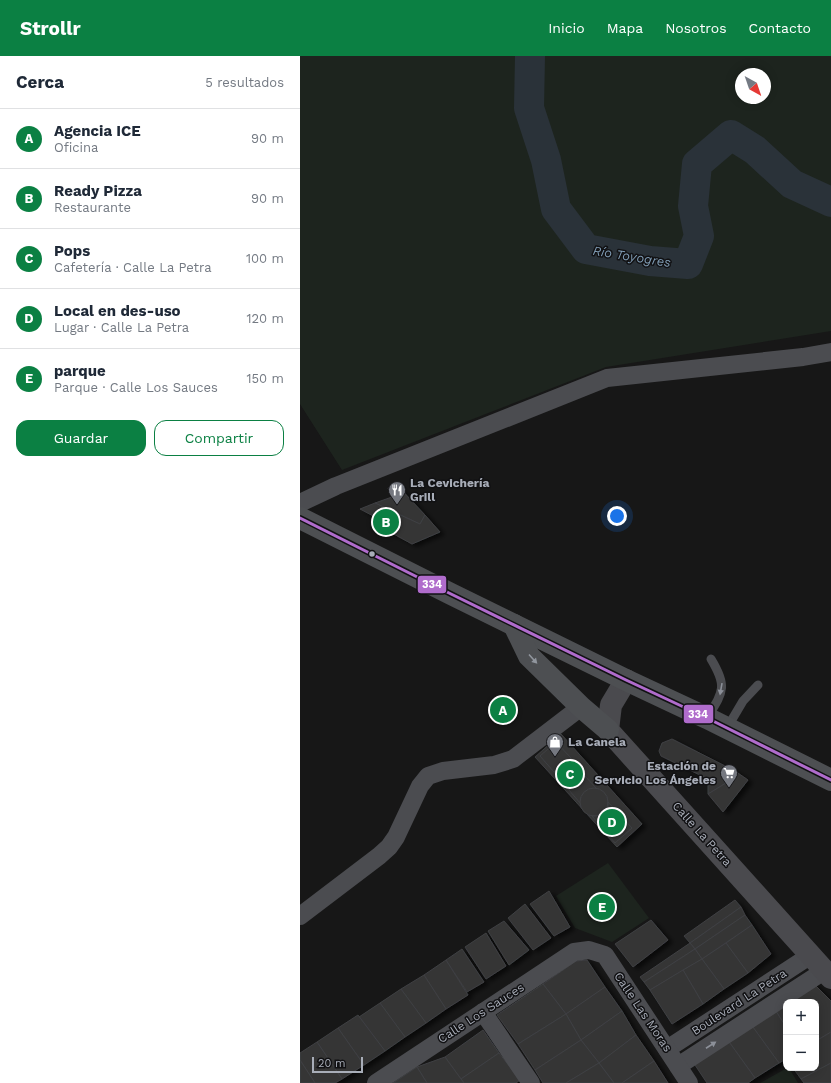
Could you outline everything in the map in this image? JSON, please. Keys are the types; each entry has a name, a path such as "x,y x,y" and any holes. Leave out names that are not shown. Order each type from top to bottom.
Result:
{"main road":[{"path":"300,518 514,625 707,718 831,780"},
{"path":"514,625 529,656 581,707 608,730"}],"street":[{"path":"300,503 343,483 607,378 803,357 831,352"},
{"path":"608,730 611,705 626,680"},
{"path":"300,916 389,847 396,837 420,786 428,776 443,771 494,765 513,759 581,707"},
{"name":"Calle La Petra","path":"608,730 822,968"},
{"name":"Calle Los Sauces","path":"376,1083 574,952 589,950"},
{"name":"Calle Las Moras","path":"589,950 605,955 689,1083"},
{"name":"Boulevard La Petra","path":"667,1049 822,968"},
{"name":"Boulevard La Petra","path":"678,1066 822,968"},
{"path":"483,1012 531,1083"}],"lane":[{"path":"707,718 723,688 723,682 719,671 711,659"},
{"path":"727,728 743,701 758,685"}],"shaded area":[{"path":"300,56 831,56 831,331 606,367 342,470 300,404"},
{"path":"608,863 649,918 612,942 575,928 556,896"},
{"path":"783,1070 791,1071 798,1083 760,1083"}],"building":[{"name":"La Cevichería Grill","path":"397,485 425,515 420,524 375,503 392,497 388,488"},
{"path":"375,503 384,507 379,519 360,509"},
{"path":"384,507 398,514 390,532 376,525"},
{"path":"398,514 420,524 425,515 440,532 412,544 390,532"},
{"path":"561,734 642,824 617,847 535,757"},
{"path":"672,739 735,771 726,783 708,794 708,779 661,756 659,751 662,743"},
{"name":"La Canela","path":"556,742 571,758 554,772 540,756"},
{"path":"571,758 585,776 569,790 554,772"},
{"name":"Estación de Servicio Los Ángeles","path":"735,771 748,780 723,812 708,794 726,783"},
{"path":"585,776 596,788 587,791 581,798 580,803 569,790"},
{"path":"594,788 604,792 608,802 604,812 594,816 584,812 580,802 584,792"},
{"path":"608,802 632,828 615,843 592,816 604,813 608,806"},
{"path":"549,891 570,927 554,936 530,904"},
{"path":"735,900 741,907 690,943 684,936"},
{"path":"525,904 551,938 533,950 508,918"},
{"path":"741,907 745,915 695,949 690,943"},
{"path":"745,915 752,925 702,959 695,949"},
{"path":"651,920 668,940 633,967 615,944"},
{"path":"504,921 529,950 509,965 488,931"},
{"path":"752,925 771,954 748,973 726,943"},
{"path":"486,933 506,966 486,979 465,947"},
{"path":"690,943 695,949 644,982 640,977"},
{"path":"726,943 748,973 724,989 702,959"},
{"path":"462,949 484,982 467,992 446,960"},
{"path":"695,949 702,959 650,990 644,982"},
{"path":"702,959 724,989 703,1004 683,970"},
{"path":"446,960 468,995 446,1009 424,975"},
{"path":"587,960 605,987 566,1014 543,984 576,961"},
{"path":"683,970 703,1004 672,1024 650,990"},
{"path":"424,975 446,1009 426,1023 401,989"},
{"path":"813,983 831,1001 831,1032 819,1039 819,999 788,999"},
{"path":"543,984 566,1014 518,1044 497,1015"},
{"path":"605,987 622,1011 581,1040 566,1014"},
{"path":"401,989 426,1023 405,1037 380,1003"},
{"path":"783,1002 783,1022 774,1008"},
{"path":"380,1003 405,1037 385,1051 359,1017"},
{"path":"774,1008 783,1022 783,1061 779,1063 750,1023"},
{"path":"622,1011 636,1035 599,1063 581,1040"},
{"path":"566,1014 581,1040 535,1070 518,1044"},
{"path":"358,1015 385,1051 364,1065 338,1028"},
{"path":"750,1023 779,1063 755,1078 727,1039"},
{"path":"338,1028 364,1065 342,1079 317,1042"},
{"path":"483,1030 499,1053 461,1079 445,1057"},
{"path":"831,1032 831,1063 819,1069 819,1039"},
{"path":"636,1035 654,1061 622,1083 614,1083 599,1063"},
{"path":"727,1039 755,1078 748,1083 707,1083 693,1062"},
{"path":"581,1040 599,1063 566,1083 543,1083 535,1070"},
{"path":"317,1042 342,1079 335,1083 315,1083 300,1060 300,1053"},
{"path":"499,1053 520,1080 516,1083 464,1083 461,1079"},
{"path":"445,1057 464,1083 427,1083 417,1067"},
{"path":"300,1060 315,1083 300,1083"},
{"path":"654,1061 668,1083 622,1083"},
{"path":"599,1063 614,1083 566,1083"},
{"path":"831,1063 831,1083 804,1083 801,1079 816,1071 819,1071 819,1069"},
{"path":"417,1067 427,1083 393,1083"},
{"path":"795,1071 816,1071 801,1079"}],"waterway":[{"name":"Río Toyogres","path":"530,56 529,108 546,160 556,209 586,249 650,261 688,264 699,236 693,206 697,164 731,135 755,150 792,184 831,202"}],"transit line":[{"name":"334","path":"300,518 451,594 831,780"}],"place":[{"name":"La Cevichería Grill","path":"397,505"},
{"name":"Ready Pizza","path":"386,522"},
{"name":"Agencia ICE","path":"503,710"},
{"name":"La Canela","path":"555,757"},
{"name":"Pops","path":"570,774"},
{"name":"Estación de Servicio Los Ángeles","path":"729,788"},
{"name":"Local en des-uso","path":"612,822"},
{"name":"parque","path":"602,907"}]}
